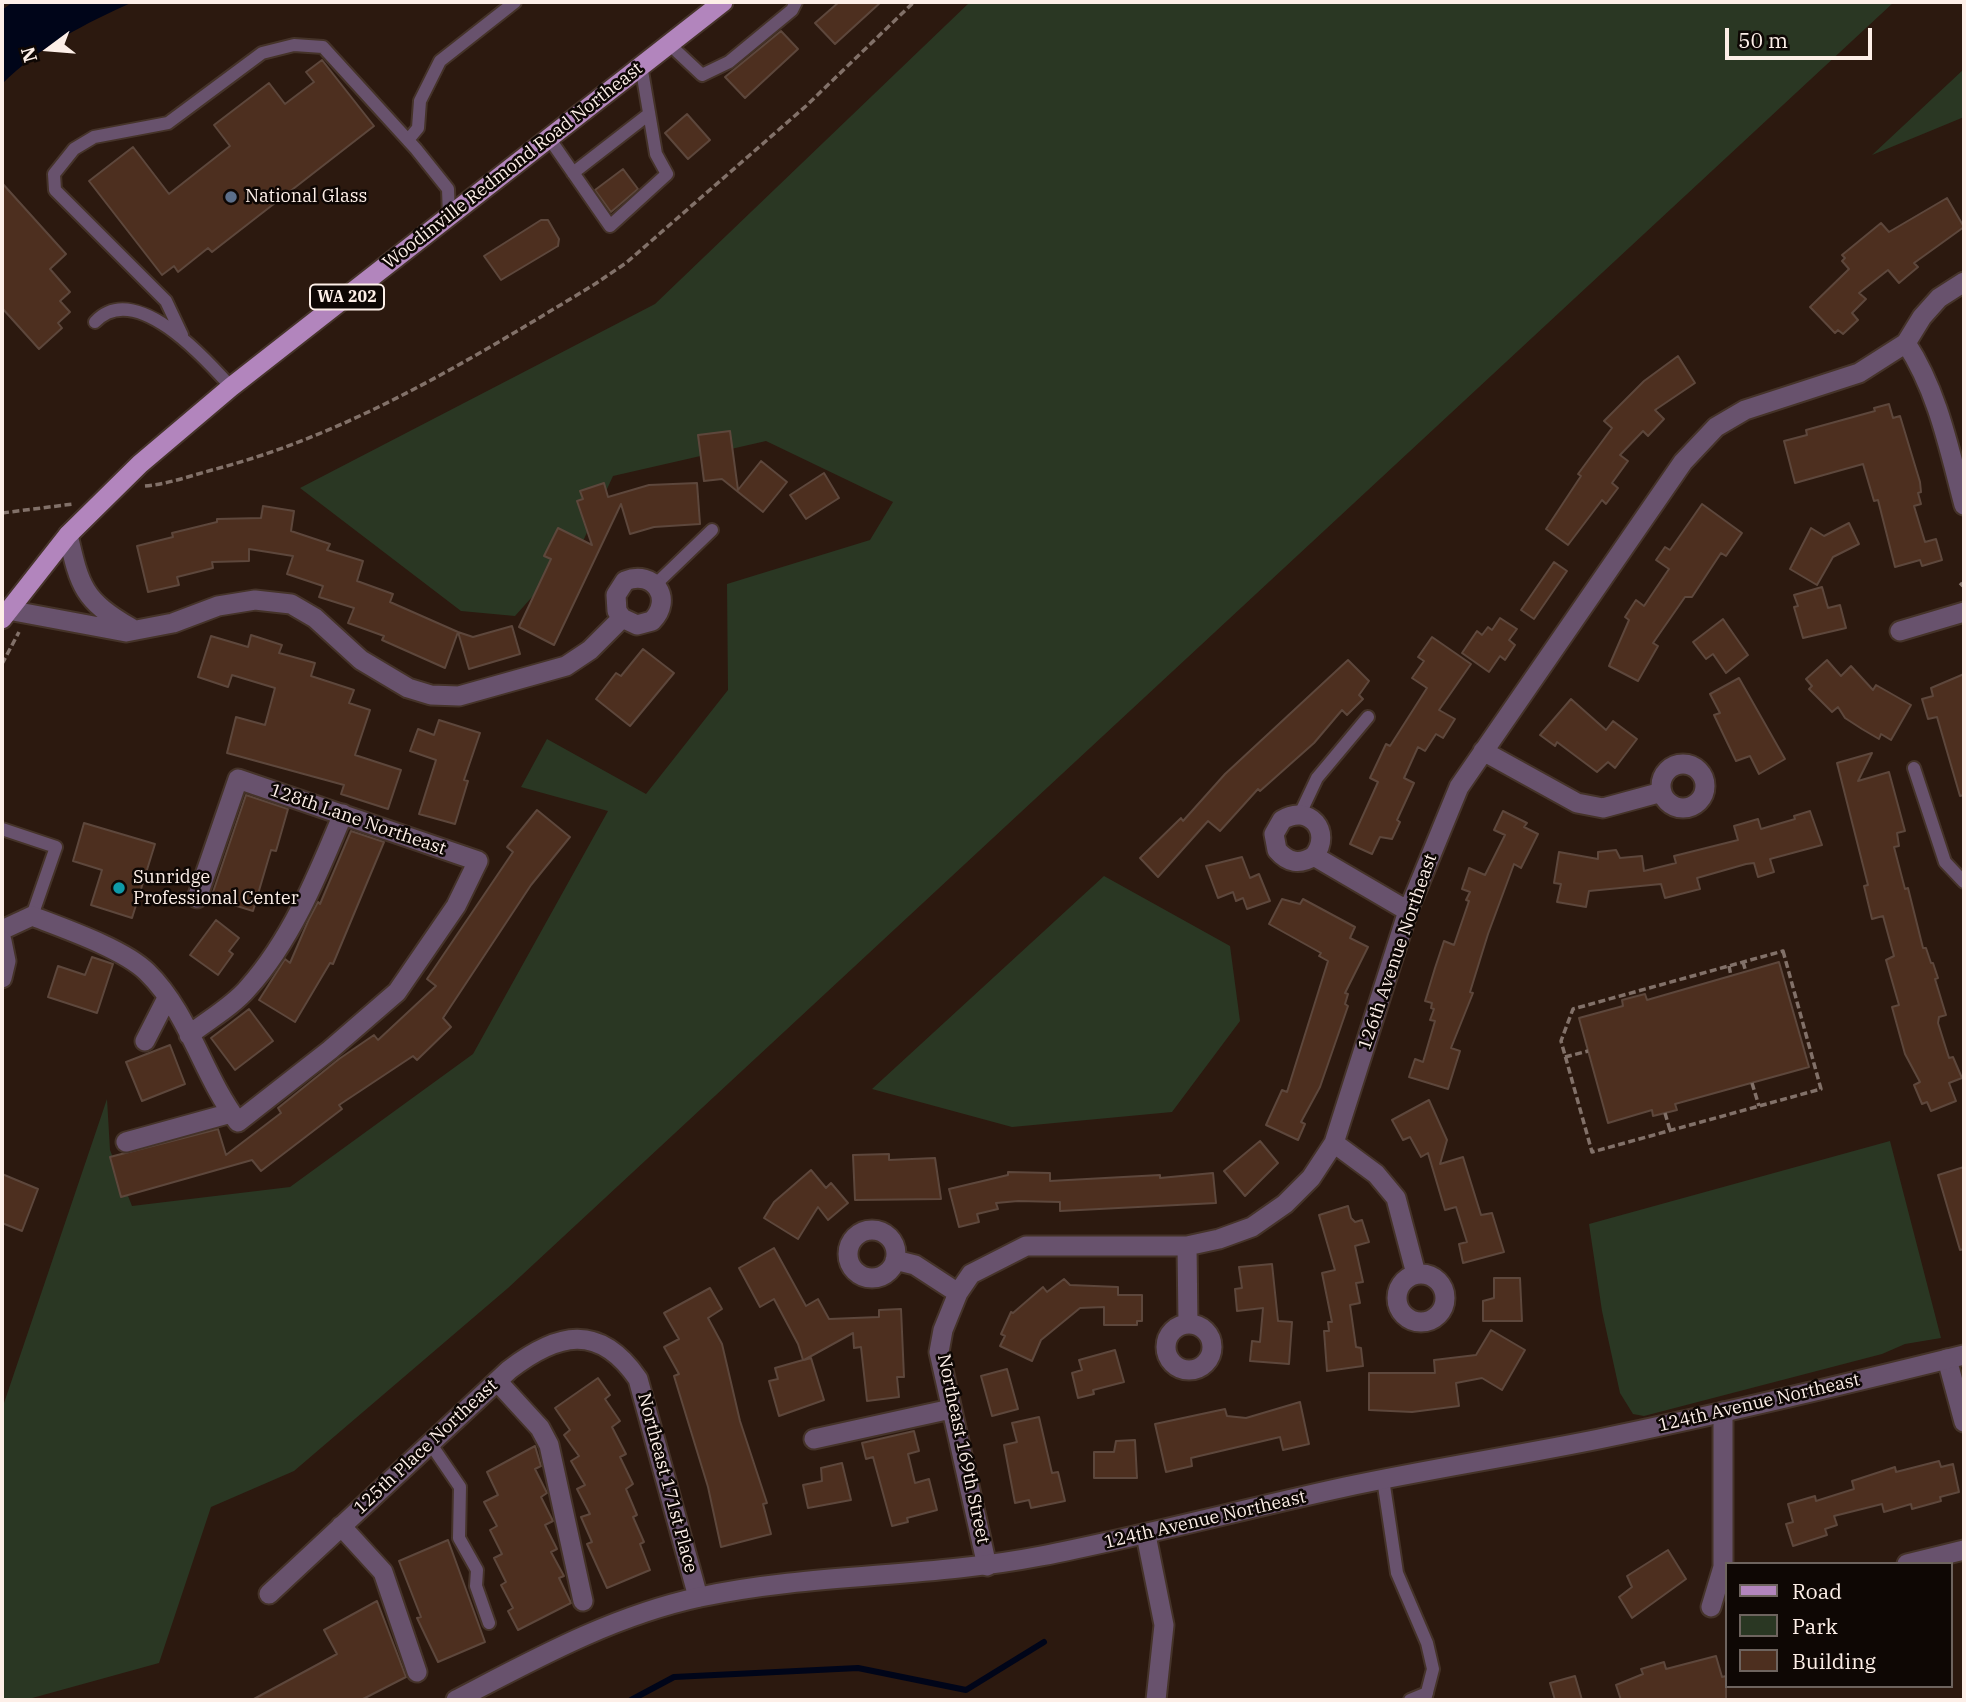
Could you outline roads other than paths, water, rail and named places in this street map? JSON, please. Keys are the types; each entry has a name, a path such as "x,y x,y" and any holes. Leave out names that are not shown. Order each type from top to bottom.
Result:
{"main road":[{"name":"Woodinville Redmond Road Northeast","path":"5,614 68,535 128,476 231,387 723,2"}],"street":[{"name":"126th Avenue Northeast","path":"958,1293 971,1274 1026,1246 1187,1246 1219,1239 1252,1227 1285,1204 1311,1178 1334,1143 1408,911 1459,787 1683,462 1716,427 1745,410 1859,373 1906,343 1939,298 1964,282"},
{"path":"1906,343 1924,370 1934,397 1964,505"},
{"path":"68,535 85,593 94,604 135,631"},
{"path":"641,577 656,584 661,591 662,608 652,621 637,625 622,618 615,603 619,587 625,581 641,577"},
{"path":"5,614 35,615 126,632 173,623 218,606 255,600 291,604 316,618 361,660 408,688 430,695 459,695 566,666 590,650 622,618"},
{"path":"1900,631 1964,612"},
{"path":"1483,751 1577,803 1603,808 1662,792"},
{"name":"128th Lane Northeast","path":"197,898 238,779 478,861 456,906 397,992 330,1050 234,1118"},
{"path":"189,1035 247,990 279,948 322,864 343,814"},
{"path":"1300,814 1313,819 1322,834 1319,850 1314,856 1298,862 1290,861 1277,850 1274,843 1277,826 1282,820 1300,814"},
{"path":"1314,856 1408,911"},
{"path":"2,930 32,916 91,938 146,970 167,998 234,1118 126,1142"},
{"path":"2,941 6,961 2,978"},
{"path":"145,1041 167,998"},
{"path":"1334,1143 1376,1174 1396,1198 1416,1274"},
{"path":"1187,1246 1188,1324"},
{"path":"895,1260 915,1265 958,1293"},
{"name":"Northeast 169th Street","path":"958,1293 943,1331 939,1352 988,1566"},
{"name":"125th Place Northeast","path":"269,1594 497,1381 547,1343 570,1339 601,1343"},
{"name":"Northeast 171st Place","path":"601,1343 625,1360 638,1379 698,1597"},
{"path":"1955,1357 1964,1422"},
{"name":"124th Avenue Northeast","path":"456,1700 547,1652 613,1623 698,1597 768,1586 988,1566 1146,1535 1384,1479 1723,1412 1955,1357"},
{"path":"497,1381 540,1428 549,1445 583,1601"},
{"path":"814,1439 951,1409"},
{"path":"1711,1607 1723,1567 1723,1412"},
{"path":"341,1526 383,1572 417,1672"},
{"path":"1146,1535 1164,1625 1156,1700"},
{"path":"1915,1562 1964,1550"}],"lane":[{"path":"408,140 418,128 420,101 440,61 515,2"},
{"path":"669,44 702,75 729,62 792,10 796,2"},
{"path":"182,335 166,301 55,190 54,174 74,149 94,137 168,123 262,52 294,45 323,47 408,140 448,190 449,216"},
{"path":"549,138 610,226 667,174 656,154 641,65"},
{"path":"573,173 649,114"},
{"path":"95,322 112,311 135,313 158,320 182,335 231,387"},
{"path":"656,584 712,530"},
{"path":"1300,814 1317,778 1368,717"},
{"path":"1914,768 1945,862 1964,882"},
{"path":"2,829 56,847 32,916"},
{"path":"430,1443 460,1487 459,1538 477,1570 476,1586 489,1623"},
{"path":"1384,1479 1397,1573 1427,1643 1433,1669 1426,1696 1410,1700"}],"water":[{"path":"13,2 133,2 64,37 31,59 2,84 2,10"}],"waterway":[{"path":"631,1700 674,1677 858,1668 966,1690 1044,1642"}],"place":[{"name":"National Glass","path":"231,197"},
{"name":"Sunridge Professional Center","path":"119,888"}]}
